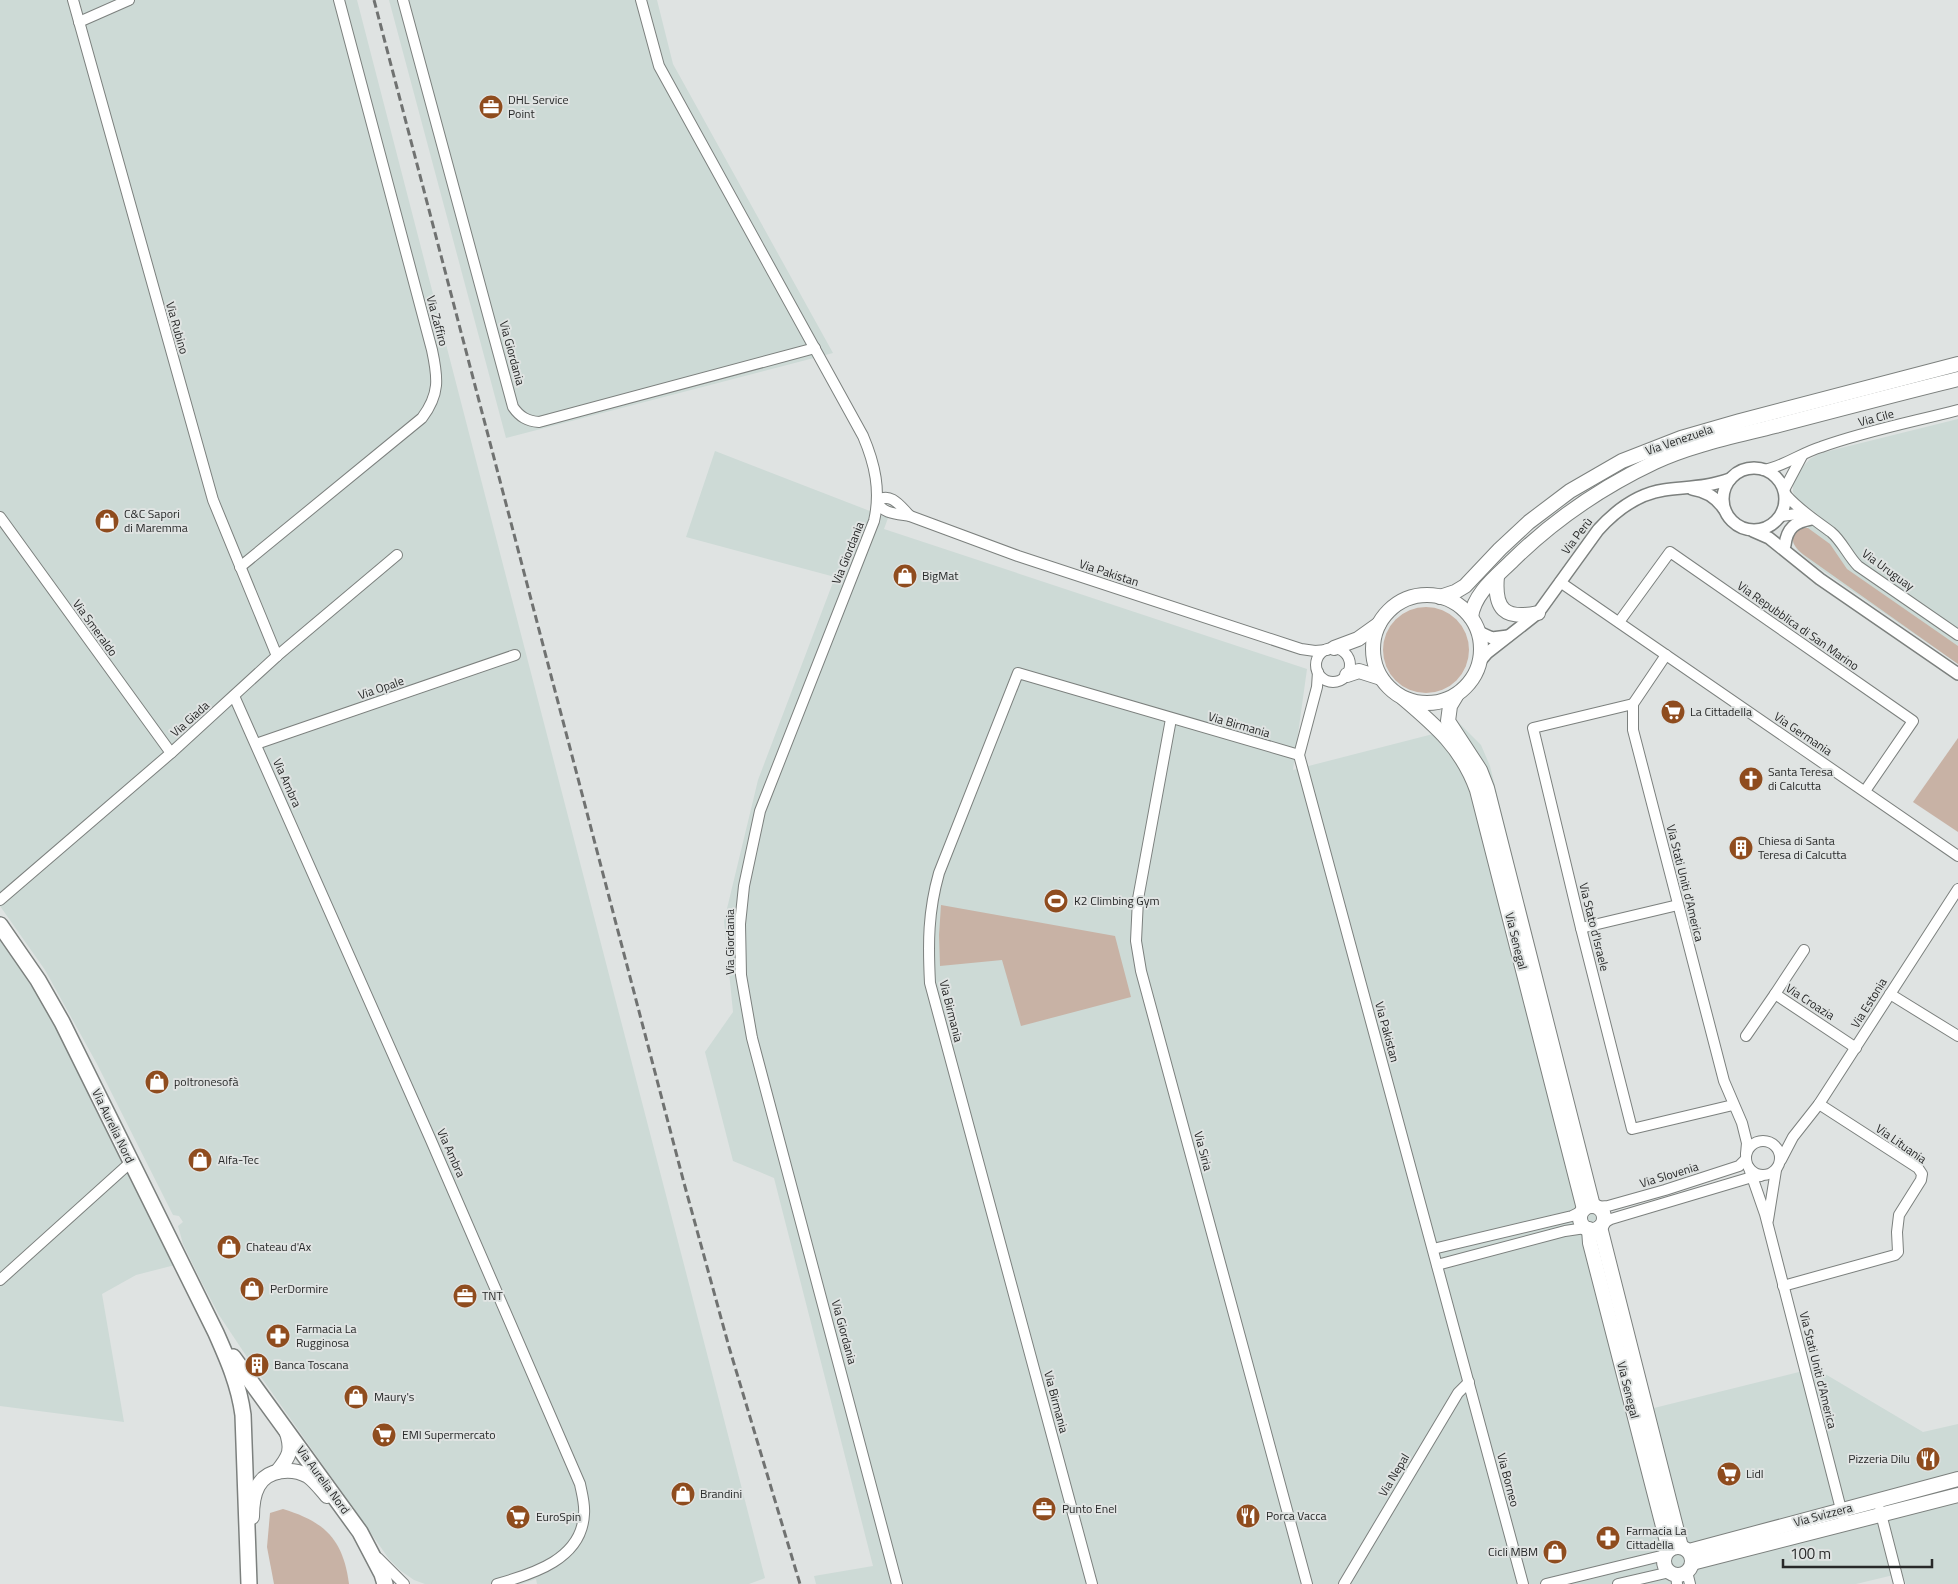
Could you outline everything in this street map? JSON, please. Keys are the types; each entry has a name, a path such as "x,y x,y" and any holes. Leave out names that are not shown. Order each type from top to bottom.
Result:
{"main road":[{"name":"Via Venezuela","path":"1331,649 1358,639 1379,623 1388,612 1401,602 1419,596 1440,596 1455,592 1465,586 1529,522 1570,491 1622,461 1681,438 1740,420 1958,364"},
{"name":"Via Venezuela","path":"1471,617 1472,609 1478,597 1539,535 1570,511 1657,461 1743,434 1958,379"},
{"path":"1497,576 1496,596 1505,612 1518,616 1538,613"},
{"path":"1379,623 1373,646 1376,668 1381,678 1393,691 1403,698 1430,704 1443,702 1456,696 1472,680 1481,660 1482,651 1479,632 1471,617 1452,601 1440,596"},
{"path":"1347,675 1359,672 1381,678"},
{"name":"Via Senegal","path":"1456,696 1450,706 1448,721 1450,727 1480,770 1487,788 1589,1208"},
{"name":"Via Senegal","path":"1403,698 1426,717 1450,741 1462,757 1474,782 1589,1208"},
{"name":"Via Aurelia Nord","path":"0,925 38,980 62,1022 216,1333 234,1375 242,1408 246,1456 249,1584"},
{"path":"1589,1208 1603,1214 1594,1227 1581,1222 1589,1208"},
{"name":"Via Senegal","path":"1594,1227 1680,1565"},
{"name":"Via Aurelia Nord","path":"216,1333 349,1516 370,1551 385,1584"},
{"path":"277,1472 288,1458 290,1451 290,1442 285,1428"},
{"path":"257,1584 248,1542 253,1499 258,1485 269,1475 291,1470 308,1477 349,1516"},
{"name":"Via Svizzera","path":"1680,1565 1845,1524 1880,1508 1958,1478"},
{"name":"Via Svizzera","path":"1680,1565 1841,1510 1880,1508 1958,1495"}],"street":[{"name":"Via Rubino","path":"72,0 203,468 224,532 277,656"},
{"path":"79,22 129,0"},
{"name":"Via Zaffiro","path":"240,567 422,418 431,407 435,397 437,374 432,350 339,0"},
{"name":"Via Giordania","path":"403,0 513,407 518,414 531,422 539,422 815,348"},
{"name":"Via Giordania","path":"641,0 659,66 863,436 872,458 877,482 874,520 760,811 744,886 740,924 740,962 752,1038 898,1584"},
{"name":"Via Cile","path":"1764,470 1775,468 1818,447 1958,410"},
{"path":"1785,492 1802,455"},
{"name":"Via Perù","path":"1481,660 1487,653 1538,613 1598,530 1609,517 1628,503 1646,495 1730,479 1738,472 1748,468 1764,470"},
{"path":"1764,470 1778,478 1785,492"},
{"path":"1724,508 1723,494 1730,479"},
{"name":"Via Pakistan","path":"877,482 881,492 910,516"},
{"name":"Via Perù","path":"1686,487 1708,493 1718,500 1728,517 1735,524 1769,538 1791,557 1958,674"},
{"name":"Via Perù","path":"1785,492 1785,506 1780,518 1785,545 1791,557"},
{"name":"Via Uruguay","path":"1785,492 1812,519 1838,539 1858,566 1958,635"},
{"path":"877,501 882,498 890,498"},
{"name":"Via Pakistan","path":"877,501 880,507 890,512 910,516 1025,558 1301,649"},
{"path":"874,520 890,512"},
{"path":"1753,531 1768,528 1780,518 1797,514 1812,519"},
{"name":"Via Smeraldo","path":"0,517 171,753"},
{"path":"1785,545 1786,535 1792,526 1800,521 1812,519"},
{"name":"Via Repubblica di San Marino","path":"1619,622 1670,552 1913,721 1865,791"},
{"name":"Via Giada","path":"0,900 171,753 277,656 397,556"},
{"name":"Via Germania","path":"1560,582 1958,856"},
{"path":"1479,632 1492,638 1512,635"},
{"path":"1301,649 1315,651 1331,649 1344,652 1350,660 1347,675 1338,682 1322,682 1317,688"},
{"path":"1301,649 1310,656 1317,670 1328,681"},
{"path":"1299,755 1317,688 1319,656 1331,649"},
{"name":"Via Opale","path":"256,744 515,655"},
{"path":"1633,704 1666,655"},
{"name":"Via Birmania","path":"1092,1584 930,983 928,947 931,901 939,873 1018,673 1299,755"},
{"name":"Via Ambra","path":"234,696 434,1147 580,1484 584,1502 584,1522 577,1540 569,1550 558,1560 535,1572 497,1584"},
{"name":"Via Stati Uniti d'America","path":"1633,704 1633,730 1711,1035 1724,1081 1742,1123 1751,1171 1767,1223 1845,1524"},
{"name":"Via Stato d'Israele","path":"1633,704 1534,728 1581,928 1632,1129 1733,1105"},
{"name":"Via Siria","path":"1171,719 1138,899 1136,941 1141,971 1307,1584"},
{"name":"Via Pakistan","path":"1299,755 1469,1382"},
{"name":"Via Estonia","path":"1779,1165 1793,1137 1819,1104 1958,889"},
{"path":"1581,928 1678,905"},
{"name":"Via Croazia","path":"1746,1036 1804,950"},
{"name":"Via Croazia","path":"1775,994 1856,1048"},
{"path":"1890,994 1958,1036"},
{"name":"Via Lituania","path":"1783,1286 1896,1255 1898,1252 1897,1232 1900,1215 1921,1180 1922,1174 1918,1168 1819,1104"},
{"name":"Via Stati Uniti d'America","path":"1742,1123 1751,1132 1768,1141"},
{"name":"Via Estonia","path":"1768,1141 1779,1141 1799,1130"},
{"path":"1438,1265 1565,1231 1594,1227 1611,1219 1751,1171 1772,1174 1779,1165 1779,1150 1768,1141 1753,1144 1751,1171"},
{"path":"0,1280 131,1162"},
{"name":"Via Stati Uniti d'America","path":"1767,1223 1779,1165"},
{"name":"Via Slovenia","path":"1433,1249 1572,1216 1589,1208 1608,1206 1739,1166 1751,1171"},
{"name":"Via Nepal","path":"1344,1584 1458,1393 1469,1382"},
{"name":"Via Borneo","path":"1469,1382 1523,1584"},
{"path":"1880,1508 1898,1584"},
{"path":"370,1551 404,1584"},
{"name":"Via Svizzera","path":"1546,1584 1680,1565"},
{"name":"Via Svizzera","path":"1618,1584 1680,1565"}],"shaded area":[{"path":"0,0 357,0 765,1578 749,1584 537,1584 536,1579 521,1584 425,1584 414,1580 401,1571 389,1559 219,1315 183,1244 178,1226 183,1222 179,1216 173,1215 97,1064 45,970 0,906"},
{"path":"389,0 657,0 673,64 833,353 506,438"},
{"path":"1958,419 1958,664 1816,566 1797,550 1792,541 1800,528 1808,528 1816,513 1797,500 1793,492 1793,481 1797,473 1810,459 1833,450"},
{"path":"715,451 888,518 884,529 1307,669 1293,770 1433,734 1456,720 1481,745 1490,766 1650,1409 1815,1368 1923,1432 1958,1424 1958,1584 1906,1584 1902,1573 1856,1584 816,1584 814,1576 873,1566 774,1178 733,1161 705,1052 733,1012 724,921 758,780 835,577 686,537"},
{"path":"1800,528 1808,528 1830,544 1847,569 1958,646 1958,664 1800,552 1795,546 1793,539"},
{"path":"1418,607 1434,607 1443,610 1457,619 1466,633 1469,650 1466,667 1457,681 1443,690 1434,693 1418,693 1402,686 1390,674 1383,658 1383,642 1390,626 1402,614"},
{"path":"1958,738 1958,832 1913,802"},
{"path":"941,905 1115,936 1131,997 1021,1026 1002,960 940,966 939,935"},
{"path":"0,935 40,995 61,1033 175,1265 136,1275 102,1294 124,1422 0,1406"},
{"path":"283,1509 298,1514 321,1527 337,1544 346,1568 349,1584 274,1584 267,1547 270,1513"}],"railway":[{"path":"374,0 684,1183 729,1347 800,1584"}],"place":[{"name":"DHL Service Point","path":"491,107"},
{"name":"C&C Sapori di Maremma","path":"107,521"},
{"name":"BigMat","path":"905,576"},
{"name":"La Cittadella","path":"1673,712"},
{"name":"Santa Teresa di Calcutta","path":"1751,779"},
{"name":"Chiesa di Santa Teresa di Calcutta","path":"1741,848"},
{"name":"K2 Climbing Gym","path":"1056,901"},
{"name":"poltronesofà","path":"157,1082"},
{"name":"Alfa-Tec","path":"200,1160"},
{"name":"Chateau d'Ax","path":"229,1247"},
{"name":"PerDormire","path":"252,1289"},
{"name":"TNT","path":"465,1296"},
{"name":"Farmacia La Rugginosa","path":"278,1336"},
{"name":"Banca Toscana","path":"257,1365"},
{"name":"Maury's","path":"356,1397"},
{"name":"EMI Supermercato","path":"384,1435"},
{"name":"Pizzeria Dilu","path":"1928,1459"},
{"name":"Lidl","path":"1729,1474"},
{"name":"Brandini","path":"683,1494"},
{"name":"Punto Enel","path":"1044,1509"},
{"name":"Porca Vacca","path":"1248,1516"},
{"name":"EuroSpin","path":"518,1517"},
{"name":"Farmacia La Cittadella","path":"1608,1538"},
{"name":"Cicli MBM","path":"1555,1552"}]}
